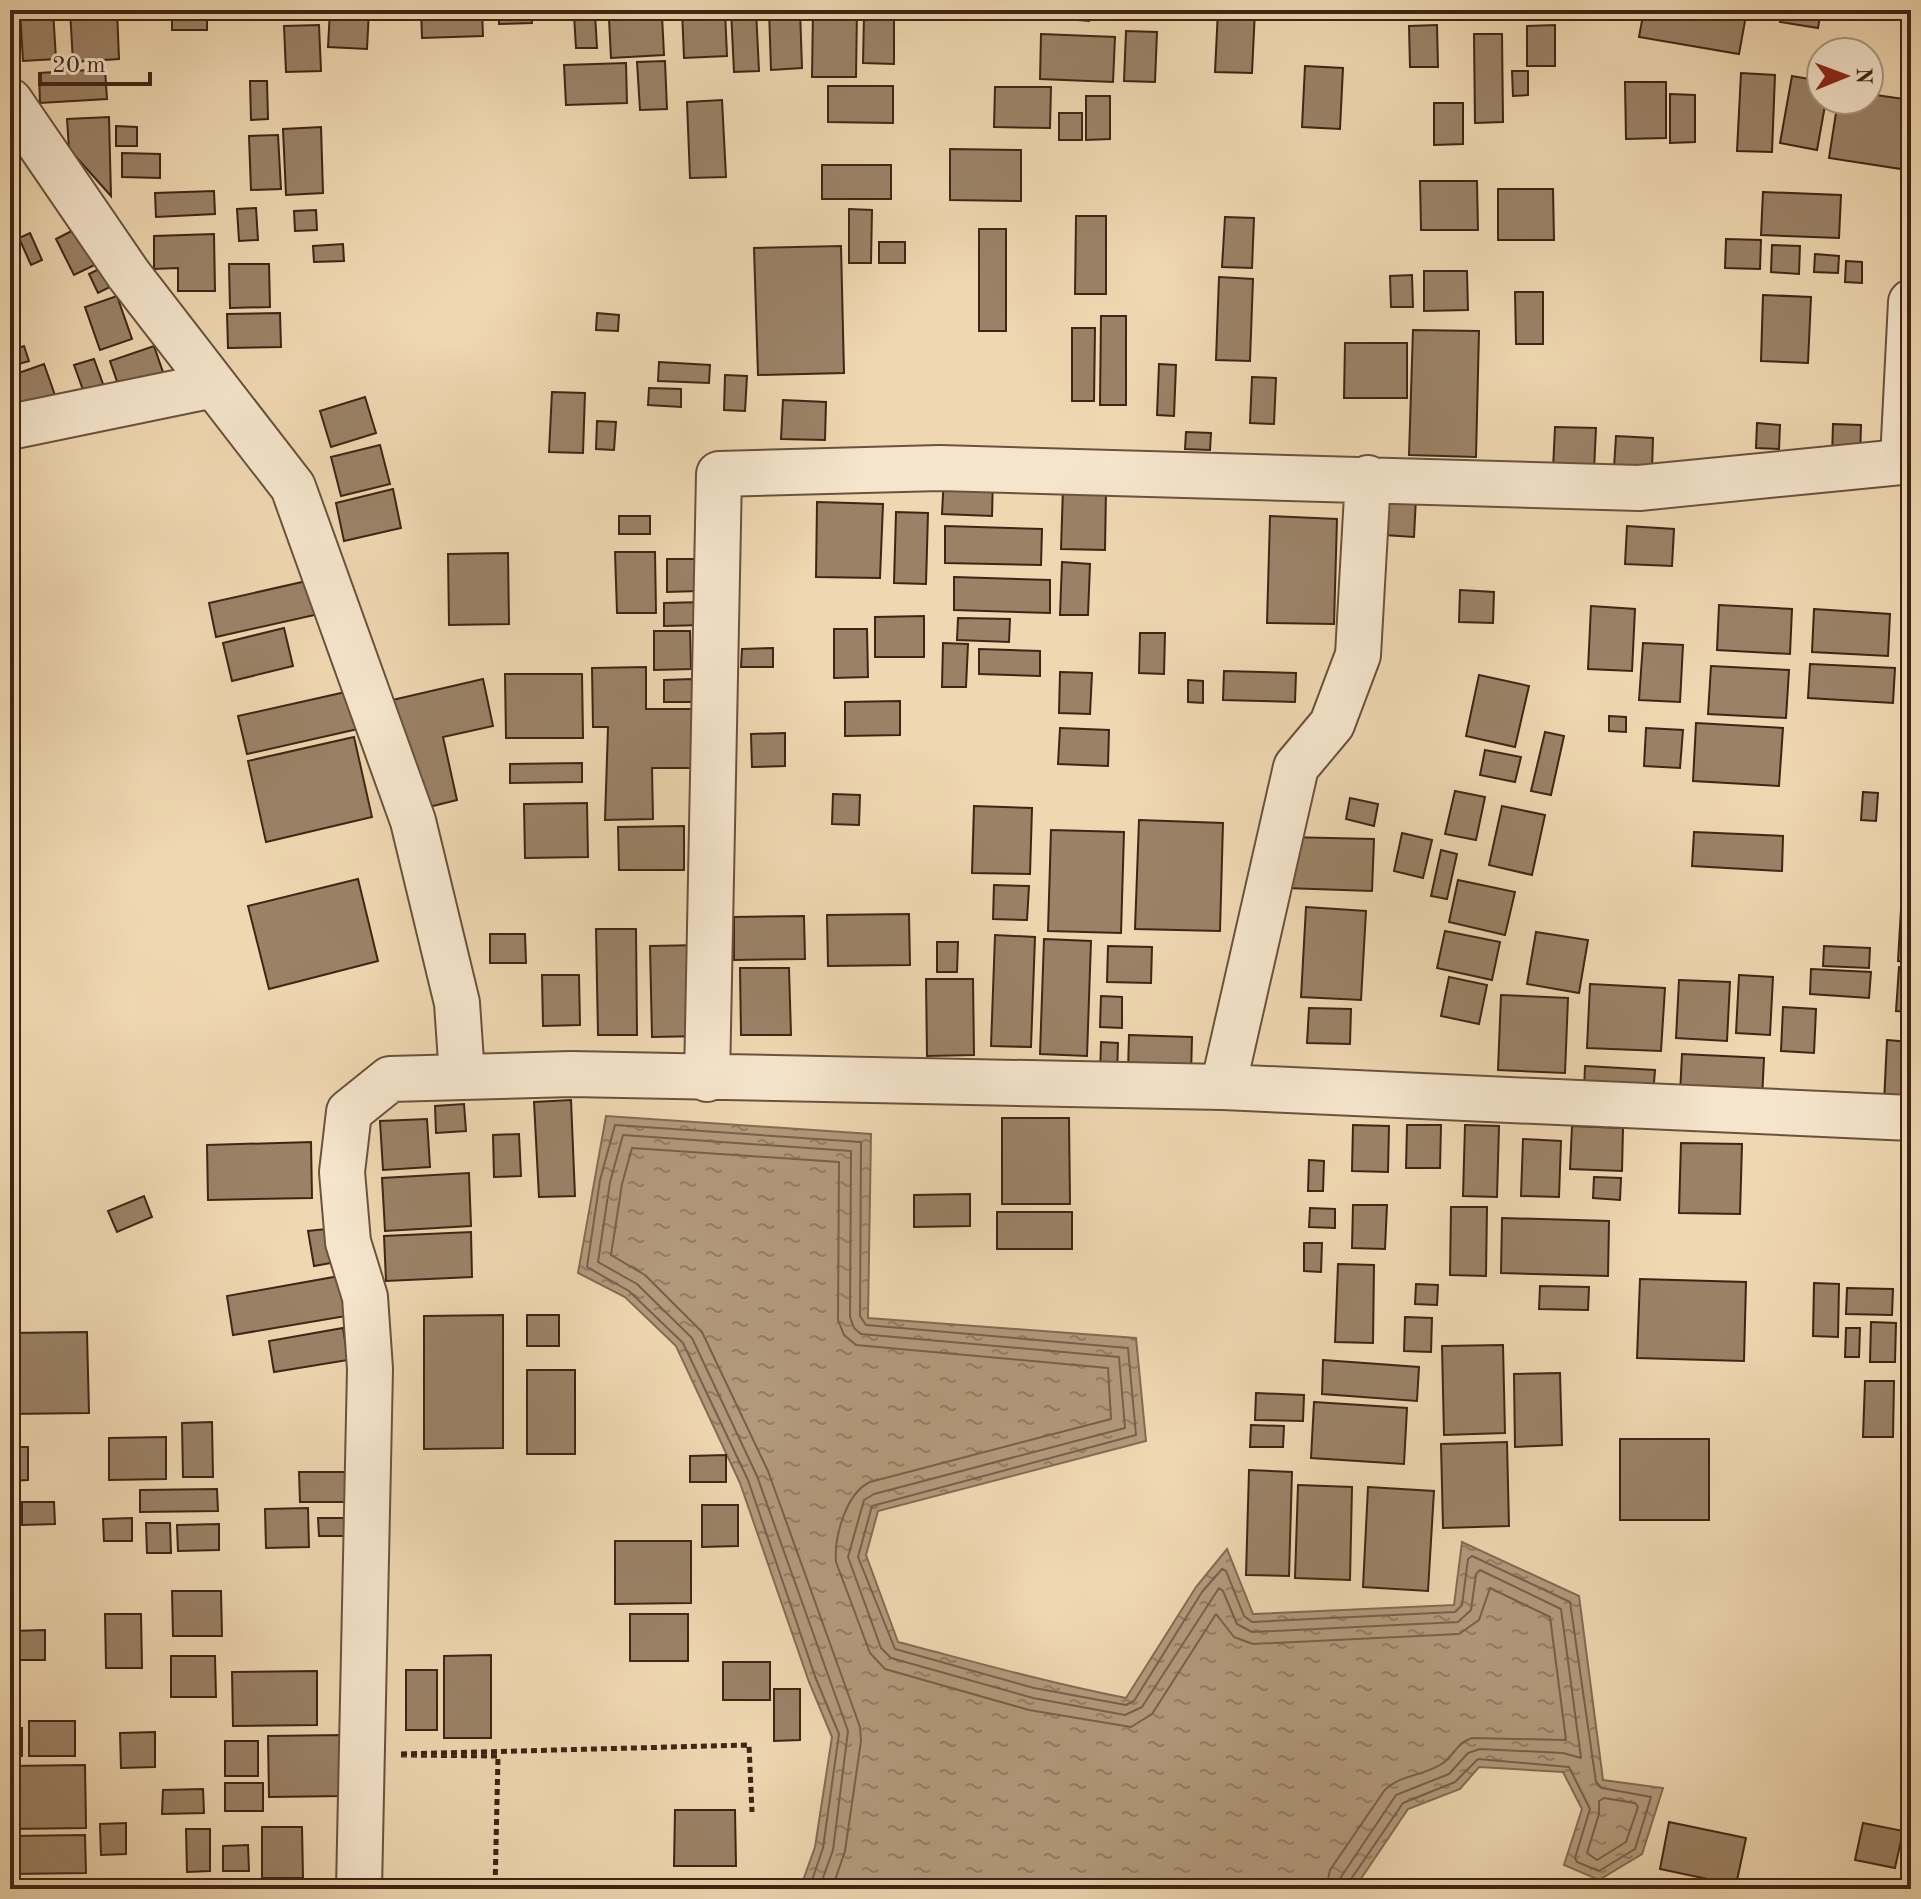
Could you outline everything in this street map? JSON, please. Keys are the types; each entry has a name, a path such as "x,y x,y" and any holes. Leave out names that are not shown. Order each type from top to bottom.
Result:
{"street":[{"path":"13,107 129,275 293,487 408,807 457,1003 462,1076"},
{"path":"707,1079 719,474 940,468 1639,488 1907,461 1911,302"},
{"path":"10,427 214,385"},
{"path":"1223,1087 1296,767 1332,724 1358,655 1368,478"},
{"path":"359,1889 370,1369 365,1297 348,1242 342,1172 349,1112 390,1079 571,1074 1223,1087 1911,1118"}],"path":[{"path":"362,1755 749,1745 752,1812"},
{"path":"362,1755 498,1756 495,1889"}],"water":[{"path":"606,1116 871,1134 868,1318 1136,1338 1146,1441 878,1511 866,1555 898,1642 1126,1698 1196,1587 1227,1549 1253,1614 1454,1605 1462,1542 1579,1596 1603,1780 1663,1788 1642,1854 1599,1880 1564,1865 1582,1809 1563,1772 1479,1767 1460,1789 1408,1809 1354,1889 800,1889 815,1847 832,1737 809,1682 740,1483 676,1346 625,1297 578,1273"}],"building":[{"path":"20,10 53,10 56,59 23,61"},
{"path":"70,10 117,10 119,59 73,62"},
{"path":"172,10 207,10 207,30 172,30"},
{"path":"224,10 250,10 250,15 224,16"},
{"path":"330,10 369,10 367,49 328,47"},
{"path":"421,10 482,10 483,36 422,38"},
{"path":"531,10 532,23 499,24 499,11"},
{"path":"682,10 725,10 727,56 684,58"},
{"path":"731,10 756,10 759,71 734,72"},
{"path":"769,10 800,10 802,68 771,70"},
{"path":"813,10 857,10 856,77 812,77"},
{"path":"1066,10 1089,10 1089,21 1066,19"},
{"path":"1218,10 1255,10 1252,73 1215,72"},
{"path":"1644,10 1747,10 1739,54 1639,37"},
{"path":"1782,10 1821,10 1818,28 1780,22"},
{"path":"595,14 597,48 576,48 574,15"},
{"path":"662,16 664,55 611,58 609,19"},
{"path":"864,16 894,16 894,64 863,63"},
{"path":"319,25 321,71 286,72 284,26"},
{"path":"1437,25 1438,67 1410,67 1409,26"},
{"path":"1555,25 1555,66 1527,66 1527,26"},
{"path":"1126,31 1157,32 1155,82 1124,81"},
{"path":"1041,34 1115,37 1113,82 1040,79"},
{"path":"1474,34 1502,34 1503,122 1475,123"},
{"path":"665,61 667,109 640,110 637,62"},
{"path":"626,63 627,103 566,105 564,65"},
{"path":"1305,66 1343,68 1340,129 1302,127"},
{"path":"105,69 107,99 40,103 39,73"},
{"path":"1512,71 1528,71 1528,95 1513,96"},
{"path":"1741,73 1775,75 1772,152 1737,151"},
{"path":"1792,76 1805,78 1805,116 1823,116 1817,150 1780,143"},
{"path":"250,81 267,81 268,119 251,120"},
{"path":"1625,82 1666,82 1666,138 1626,139"},
{"path":"828,86 893,86 893,123 828,122"},
{"path":"995,87 1051,87 1050,128 994,127"},
{"path":"1670,94 1695,95 1695,142 1670,143"},
{"path":"1086,96 1110,96 1110,139 1086,140"},
{"path":"1885,96 1911,100 1901,169 1829,158 1836,116 1885,116"},
{"path":"722,100 726,177 690,178 687,102"},
{"path":"1434,103 1463,103 1463,144 1434,145"},
{"path":"1059,113 1082,113 1082,140 1059,140"},
{"path":"109,117 111,196 69,149 67,119"},
{"path":"116,126 137,127 137,146 116,146"},
{"path":"321,127 323,193 286,195 283,129"},
{"path":"278,135 281,189 251,190 249,136"},
{"path":"950,149 1021,150 1021,201 950,200"},
{"path":"122,153 160,154 160,178 122,177"},
{"path":"822,165 891,165 891,199 822,199"},
{"path":"1420,181 1477,181 1478,230 1421,230"},
{"path":"1498,189 1553,189 1554,240 1498,240"},
{"path":"214,191 215,214 156,217 155,193"},
{"path":"1763,192 1841,195 1839,238 1761,235"},
{"path":"256,208 258,240 239,241 237,209"},
{"path":"849,209 872,210 871,263 849,263"},
{"path":"316,210 317,230 295,231 294,211"},
{"path":"1076,216 1106,216 1106,294 1075,294"},
{"path":"1225,217 1254,218 1252,268 1222,267"},
{"path":"87,223 105,260 74,275 56,239"},
{"path":"979,229 1006,229 1006,331 979,331"},
{"path":"30,233 42,260 31,265 19,238"},
{"path":"214,234 215,291 178,291 178,268 154,269 154,236"},
{"path":"1726,239 1761,240 1760,269 1725,268"},
{"path":"879,242 905,242 905,263 879,263"},
{"path":"343,244 344,261 314,262 313,246"},
{"path":"1772,245 1800,246 1799,274 1771,272"},
{"path":"841,246 844,373 758,375 754,248"},
{"path":"1815,254 1839,256 1838,273 1814,272"},
{"path":"1846,261 1862,262 1862,283 1845,282"},
{"path":"111,263 120,282 98,293 89,274"},
{"path":"229,264 269,264 270,307 230,308"},
{"path":"1424,271 1467,271 1468,310 1424,311"},
{"path":"1412,275 1413,307 1391,307 1390,276"},
{"path":"1219,277 1253,279 1250,361 1216,360"},
{"path":"1515,292 1543,292 1543,344 1516,344"},
{"path":"1763,295 1811,297 1808,363 1761,361"},
{"path":"117,296 132,339 100,350 85,307"},
{"path":"280,313 281,347 228,348 227,314"},
{"path":"597,313 619,315 618,331 596,330"},
{"path":"1101,316 1126,316 1126,405 1100,405"},
{"path":"1072,328 1095,328 1094,401 1072,401"},
{"path":"1413,330 1479,331 1476,457 1409,455"},
{"path":"1345,343 1407,343 1407,398 1344,398"},
{"path":"24,346 29,361 12,366 10,351"},
{"path":"154,346 166,381 122,396 110,361"},
{"path":"94,359 107,395 87,401 74,365"},
{"path":"659,362 710,365 709,383 658,381"},
{"path":"44,364 57,401 17,415 10,396 10,376"},
{"path":"1159,364 1176,365 1174,416 1157,415"},
{"path":"725,375 747,376 745,411 724,410"},
{"path":"1252,377 1276,378 1274,424 1250,423"},
{"path":"649,388 681,389 681,407 648,405"},
{"path":"552,392 585,393 583,453 549,452"},
{"path":"365,397 376,433 331,447 320,411"},
{"path":"783,400 826,402 825,440 781,439"},
{"path":"597,421 616,422 614,450 596,449"},
{"path":"1757,423 1780,425 1779,449 1756,448"},
{"path":"1833,424 1861,425 1860,458 1832,457"},
{"path":"1555,427 1596,428 1594,471 1553,469"},
{"path":"1186,432 1211,433 1210,450 1185,449"},
{"path":"1616,436 1653,438 1652,470 1614,468"},
{"path":"380,445 390,484 341,496 331,457"},
{"path":"944,475 993,476 992,516 942,514"},
{"path":"1063,488 1106,489 1105,550 1061,549"},
{"path":"393,489 401,528 344,541 336,503"},
{"path":"1386,496 1416,497 1414,537 1384,535"},
{"path":"817,502 883,504 880,578 816,577"},
{"path":"896,512 928,513 926,584 894,583"},
{"path":"619,516 650,516 650,534 619,534"},
{"path":"1270,516 1337,519 1334,624 1267,623"},
{"path":"945,526 1042,529 1041,565 945,563"},
{"path":"1627,526 1674,529 1672,566 1625,564"},
{"path":"615,552 655,552 656,613 617,613"},
{"path":"508,553 509,624 449,625 448,554"},
{"path":"667,559 699,559 699,591 667,592"},
{"path":"1062,562 1090,564 1088,615 1060,615"},
{"path":"954,577 1050,580 1050,613 954,610"},
{"path":"311,580 319,614 216,637 209,603"},
{"path":"1460,590 1494,592 1493,623 1459,622"},
{"path":"704,602 704,625 664,626 664,603"},
{"path":"1719,605 1792,609 1790,654 1717,650"},
{"path":"1591,606 1635,609 1632,671 1588,669"},
{"path":"1814,609 1890,614 1888,656 1812,652"},
{"path":"924,616 924,657 875,657 875,617"},
{"path":"958,618 1010,619 1009,642 957,640"},
{"path":"284,628 293,666 232,681 223,643"},
{"path":"834,629 867,629 868,677 834,678"},
{"path":"654,631 690,631 691,669 654,670"},
{"path":"1140,633 1165,633 1164,674 1139,673"},
{"path":"943,643 968,644 966,687 942,687"},
{"path":"1643,643 1683,645 1680,702 1639,700"},
{"path":"773,648 773,667 741,667 742,649"},
{"path":"979,649 1040,651 1040,676 979,674"},
{"path":"1810,664 1895,668 1893,703 1808,698"},
{"path":"1711,666 1789,670 1786,718 1708,714"},
{"path":"646,667 646,709 695,709 695,768 652,768 653,819 605,820 608,727 593,727 592,668"},
{"path":"1224,671 1296,673 1295,702 1223,700"},
{"path":"1060,672 1092,673 1090,714 1059,713"},
{"path":"505,674 582,674 583,738 506,738"},
{"path":"1479,675 1529,686 1515,747 1466,736"},
{"path":"483,679 493,726 443,737 457,800 413,811 388,701"},
{"path":"692,679 692,702 664,702 664,680"},
{"path":"1188,680 1203,681 1203,703 1188,702"},
{"path":"350,691 358,729 247,754 238,716"},
{"path":"900,701 900,735 845,736 845,702"},
{"path":"1609,716 1626,717 1626,732 1609,731"},
{"path":"1696,723 1783,728 1779,786 1693,781"},
{"path":"1060,728 1109,730 1108,766 1058,764"},
{"path":"1646,728 1683,730 1680,768 1644,766"},
{"path":"1545,732 1564,736 1551,795 1531,791"},
{"path":"785,733 785,766 752,767 751,734"},
{"path":"354,737 372,817 266,842 248,761"},
{"path":"1485,750 1521,757 1515,782 1480,775"},
{"path":"582,763 582,782 510,783 510,764"},
{"path":"1455,791 1485,797 1476,840 1445,834"},
{"path":"1863,792 1878,793 1876,821 1861,820"},
{"path":"833,794 860,795 859,825 832,824"},
{"path":"1350,798 1378,804 1374,826 1346,819"},
{"path":"587,803 588,857 525,858 524,804"},
{"path":"974,806 1032,808 1030,874 972,873"},
{"path":"1502,806 1545,815 1532,875 1489,865"},
{"path":"1139,820 1223,823 1220,931 1135,929"},
{"path":"684,826 684,870 619,870 618,827"},
{"path":"1051,830 1124,832 1121,933 1048,931"},
{"path":"1694,832 1783,836 1782,871 1692,866"},
{"path":"1402,833 1432,840 1423,878 1394,871"},
{"path":"1286,837 1374,839 1372,891 1285,888"},
{"path":"1910,849 1911,891 1908,891"},
{"path":"1441,850 1457,854 1447,899 1431,896"},
{"path":"358,879 378,961 269,989 248,906"},
{"path":"1458,880 1515,892 1505,935 1449,922"},
{"path":"994,885 1029,886 1027,920 993,919"},
{"path":"1306,907 1366,911 1361,1000 1301,997"},
{"path":"1901,909 1911,910 1911,962 1898,961"},
{"path":"909,914 910,965 828,966 827,915"},
{"path":"804,916 805,959 734,960 734,917"},
{"path":"596,929 636,929 637,1035 598,1035"},
{"path":"1445,931 1500,942 1492,980 1437,968"},
{"path":"1536,932 1588,940 1579,993 1527,984"},
{"path":"490,934 525,934 526,963 490,963"},
{"path":"995,935 1035,937 1031,1047 991,1046"},
{"path":"1044,939 1091,941 1087,1056 1040,1054"},
{"path":"937,942 958,942 957,972 937,972"},
{"path":"702,945 703,1036 652,1037 650,946"},
{"path":"1108,946 1152,947 1151,983 1107,982"},
{"path":"1824,946 1870,948 1869,968 1823,966"},
{"path":"1899,967 1911,967 1911,1012 1896,1011"},
{"path":"740,968 789,968 791,1035 741,1035"},
{"path":"1811,969 1871,972 1869,998 1810,994"},
{"path":"542,975 579,975 580,1025 543,1026"},
{"path":"1739,975 1773,977 1770,1035 1736,1033"},
{"path":"1449,977 1487,985 1479,1024 1441,1016"},
{"path":"926,979 973,979 974,1055 927,1056"},
{"path":"1679,980 1730,982 1727,1041 1676,1038"},
{"path":"1590,984 1665,988 1661,1051 1587,1048"},
{"path":"1501,995 1568,998 1565,1073 1498,1070"},
{"path":"1101,996 1122,997 1122,1028 1100,1027"},
{"path":"1783,1007 1816,1009 1814,1053 1781,1051"},
{"path":"1309,1008 1351,1009 1350,1044 1307,1043"},
{"path":"1129,1035 1192,1037 1191,1075 1128,1072"},
{"path":"1887,1040 1911,1042 1911,1104 1884,1103"},
{"path":"1101,1042 1118,1043 1117,1075 1100,1075"},
{"path":"1682,1054 1764,1058 1762,1099 1680,1094"},
{"path":"1585,1066 1655,1070 1653,1095 1584,1092"},
{"path":"571,1100 575,1196 539,1197 534,1102"},
{"path":"464,1104 466,1131 436,1133 435,1106"},
{"path":"1002,1118 1069,1118 1070,1204 1002,1204"},
{"path":"427,1119 430,1167 383,1170 380,1121"},
{"path":"1353,1125 1389,1126 1388,1172 1352,1171"},
{"path":"1407,1125 1441,1125 1440,1168 1406,1168"},
{"path":"1465,1125 1499,1126 1497,1197 1463,1196"},
{"path":"1572,1126 1623,1128 1622,1171 1570,1169"},
{"path":"519,1134 521,1176 494,1177 493,1135"},
{"path":"1523,1139 1561,1141 1559,1197 1521,1196"},
{"path":"311,1142 312,1198 208,1200 207,1145"},
{"path":"1681,1143 1742,1144 1740,1214 1679,1213"},
{"path":"1309,1160 1324,1161 1323,1191 1308,1191"},
{"path":"469,1173 471,1226 385,1231 382,1178"},
{"path":"1594,1177 1621,1178 1620,1200 1593,1198"},
{"path":"970,1194 970,1226 914,1227 914,1195"},
{"path":"144,1196 152,1217 117,1232 108,1211"},
{"path":"1353,1205 1387,1205 1385,1249 1352,1248"},
{"path":"1451,1207 1487,1207 1486,1276 1450,1275"},
{"path":"1310,1208 1335,1209 1335,1228 1309,1227"},
{"path":"997,1212 1072,1212 1072,1249 997,1249"},
{"path":"1502,1218 1609,1221 1608,1276 1501,1273"},
{"path":"326,1229 331,1263 314,1266 308,1231"},
{"path":"471,1232 472,1277 386,1281 384,1236"},
{"path":"1304,1243 1322,1243 1321,1272 1304,1271"},
{"path":"1338,1264 1374,1265 1373,1343 1335,1342"},
{"path":"345,1275 352,1315 233,1335 227,1296"},
{"path":"1640,1279 1746,1282 1744,1361 1637,1358"},
{"path":"1814,1283 1839,1284 1838,1337 1813,1336"},
{"path":"1416,1284 1438,1285 1437,1305 1415,1304"},
{"path":"1540,1286 1589,1287 1588,1310 1539,1309"},
{"path":"1847,1288 1893,1289 1892,1315 1846,1314"},
{"path":"503,1315 503,1448 424,1449 424,1316"},
{"path":"527,1315 559,1315 559,1346 527,1346"},
{"path":"1405,1317 1432,1318 1431,1352 1404,1351"},
{"path":"1871,1322 1896,1323 1895,1362 1870,1362"},
{"path":"343,1328 348,1360 274,1372 269,1341"},
{"path":"1846,1328 1860,1328 1859,1357 1845,1357"},
{"path":"87,1332 89,1413 10,1414 10,1333"},
{"path":"1503,1345 1505,1433 1444,1435 1442,1346"},
{"path":"1323,1360 1419,1367 1417,1401 1322,1394"},
{"path":"527,1370 575,1370 575,1454 527,1454"},
{"path":"1560,1373 1562,1445 1515,1447 1514,1374"},
{"path":"1865,1381 1894,1381 1893,1437 1863,1437"},
{"path":"1256,1393 1304,1395 1303,1421 1255,1420"},
{"path":"1314,1402 1407,1408 1404,1464 1311,1458"},
{"path":"212,1422 213,1477 183,1477 182,1423"},
{"path":"1251,1425 1284,1426 1283,1447 1250,1447"},
{"path":"166,1437 166,1479 109,1480 109,1438"},
{"path":"1620,1439 1709,1439 1709,1520 1620,1520"},
{"path":"1507,1442 1509,1526 1443,1528 1441,1444"},
{"path":"10,1447 28,1447 28,1480 10,1481"},
{"path":"726,1455 726,1482 690,1482 690,1456"},
{"path":"1249,1470 1292,1472 1289,1576 1246,1575"},
{"path":"299,1472 352,1472 352,1502 300,1502"},
{"path":"1298,1485 1352,1487 1350,1580 1295,1578"},
{"path":"1368,1487 1434,1491 1428,1591 1363,1587"},
{"path":"217,1489 218,1511 140,1512 140,1490"},
{"path":"22,1502 54,1502 55,1524 22,1525"},
{"path":"702,1505 738,1505 738,1546 702,1547"},
{"path":"308,1508 309,1547 266,1548 265,1509"},
{"path":"132,1518 132,1541 104,1541 103,1519"},
{"path":"318,1518 346,1518 346,1536 319,1536"},
{"path":"146,1523 170,1523 171,1553 147,1553"},
{"path":"219,1524 219,1550 178,1551 177,1525"},
{"path":"615,1541 691,1541 691,1603 615,1604"},
{"path":"172,1591 221,1591 222,1636 173,1636"},
{"path":"105,1614 141,1614 142,1668 106,1668"},
{"path":"630,1614 688,1614 688,1661 630,1661"},
{"path":"45,1630 45,1660 12,1660 12,1631"},
{"path":"491,1655 491,1738 444,1738 444,1656"},
{"path":"171,1656 215,1656 216,1697 171,1697"},
{"path":"723,1662 770,1662 770,1700 723,1700"},
{"path":"406,1670 437,1670 437,1730 406,1730"},
{"path":"317,1671 317,1725 233,1726 232,1672"},
{"path":"774,1689 800,1689 800,1740 774,1741"},
{"path":"29,1721 75,1721 75,1756 29,1756"},
{"path":"10,1728 22,1728 22,1756 10,1756"},
{"path":"155,1732 155,1767 121,1768 120,1733"},
{"path":"344,1735 345,1796 269,1797 268,1736"},
{"path":"225,1741 258,1741 258,1776 225,1776"},
{"path":"85,1765 86,1828 10,1829 10,1766"},
{"path":"225,1783 263,1783 263,1811 225,1811"},
{"path":"203,1789 204,1813 162,1814 163,1790"},
{"path":"675,1810 735,1810 736,1866 674,1866"},
{"path":"1669,1822 1746,1838 1736,1885 1660,1869"},
{"path":"126,1823 126,1854 101,1855 100,1824"},
{"path":"1863,1823 1903,1831 1895,1868 1855,1860"},
{"path":"262,1827 302,1827 303,1878 262,1878"},
{"path":"186,1829 210,1829 210,1871 187,1872"},
{"path":"85,1835 86,1873 10,1874 10,1836"},
{"path":"248,1845 249,1871 223,1871 223,1846"}]}
